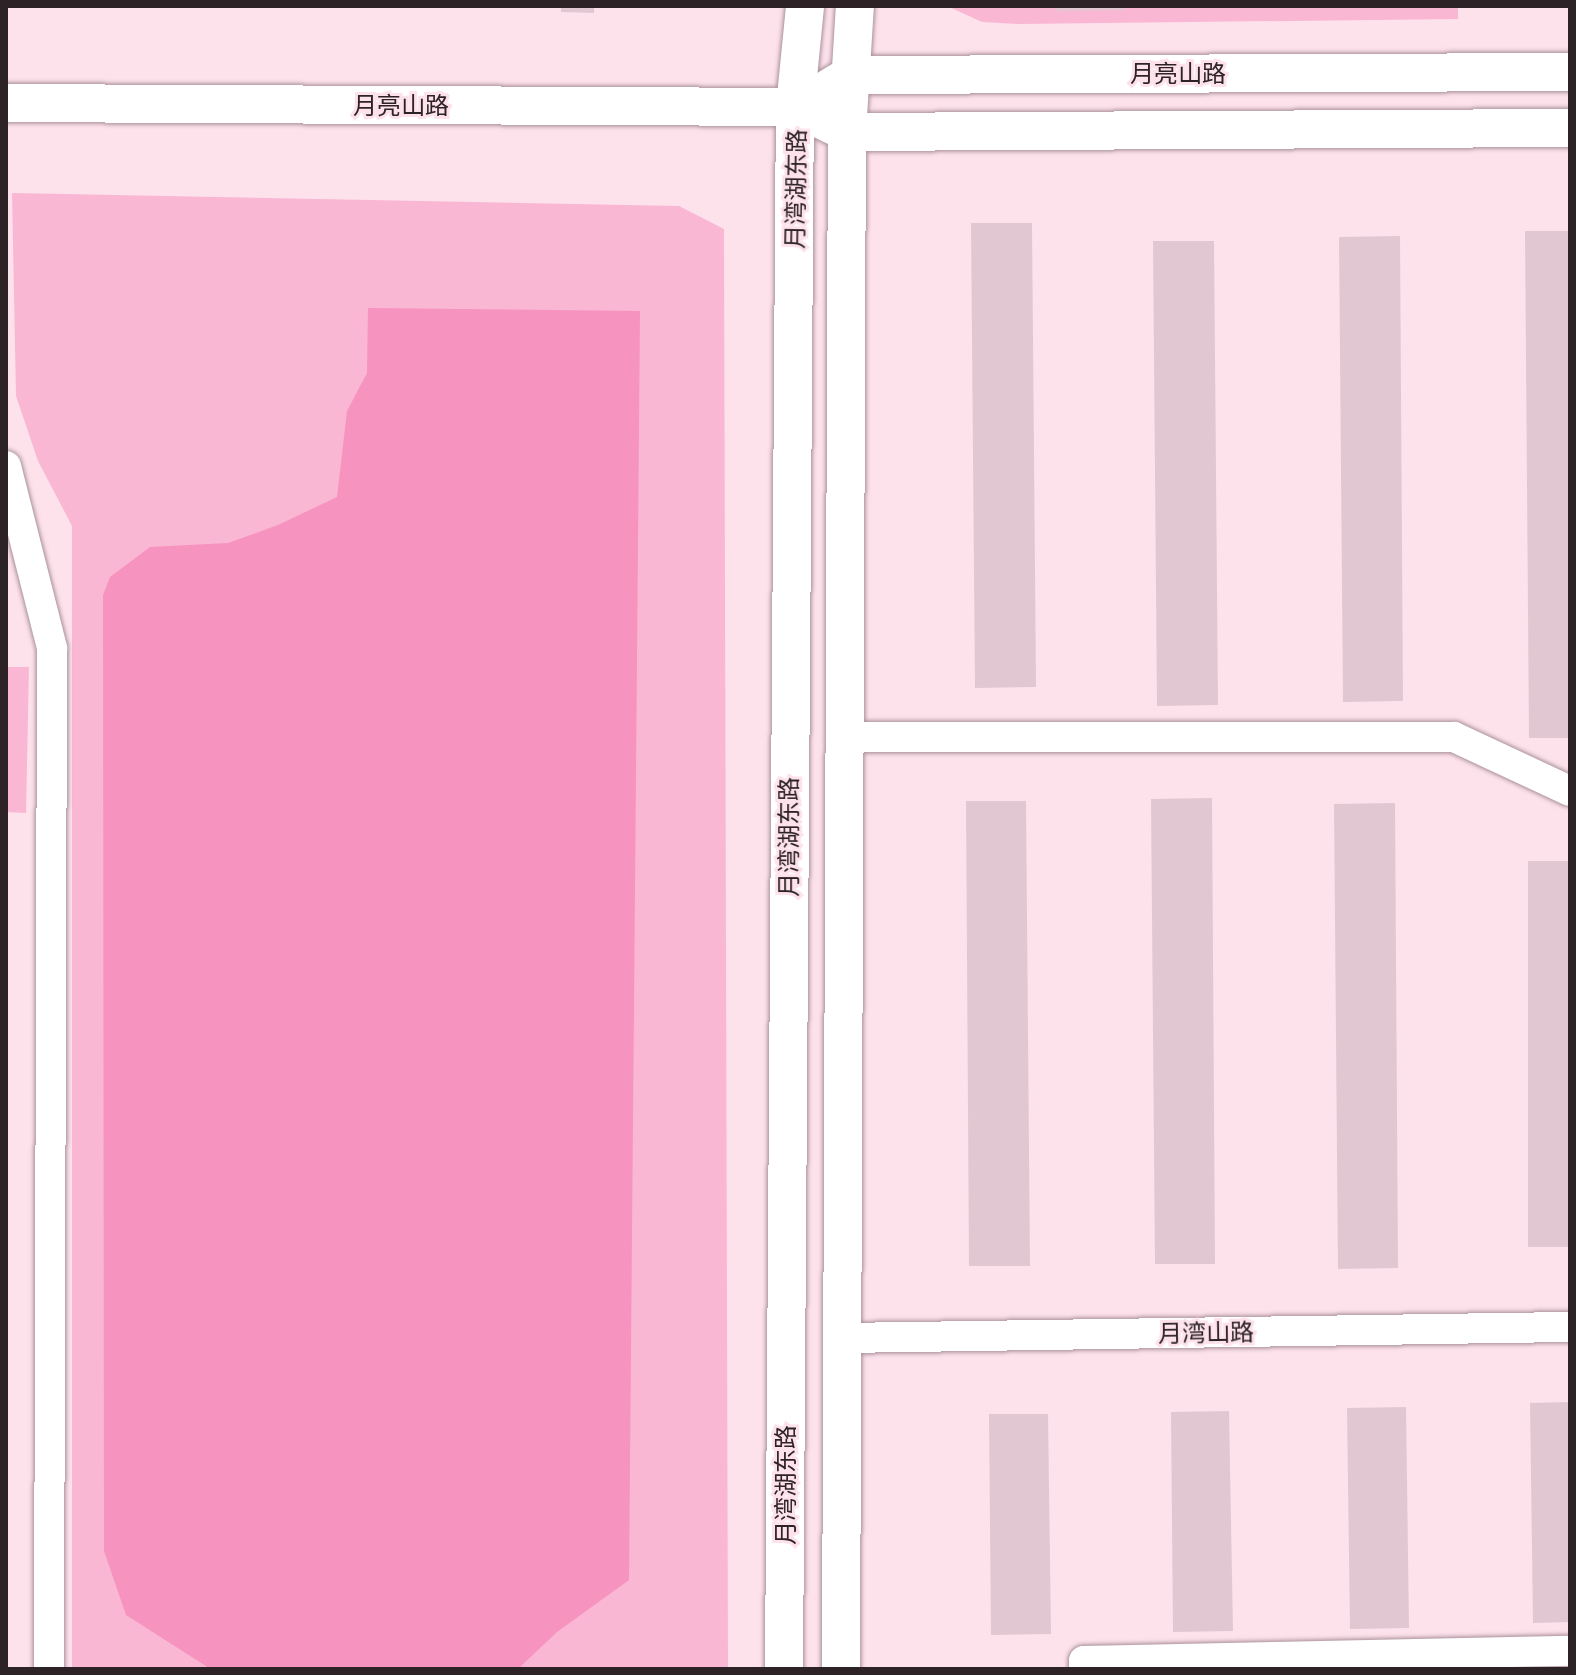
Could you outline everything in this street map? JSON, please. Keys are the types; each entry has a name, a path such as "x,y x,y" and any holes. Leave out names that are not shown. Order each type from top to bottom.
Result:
{"street":[{"name":"月湾湖东路","path":"784,1669 795,107 805,6"},
{"path":"841,1669 847,132 855,6"},
{"name":"月亮山路","path":"795,107 851,75 1570,72"},
{"name":"月亮山路","path":"6,103 795,107 847,132 1570,128"},
{"path":"6,466 52,648 49,1669"},
{"path":"845,737 1454,737 1570,791"},
{"name":"月湾山路","path":"843,1338 1570,1327"},
{"path":"1084,1669 1084,1661 1570,1651"}],"shaded area":[{"path":"947,6 1458,6 1458,19 1019,24 982,22"},
{"path":"12,193 679,206 724,229 728,1669 72,1669 72,526 38,461 16,396"},
{"path":"368,308 640,311 629,1580 557,1632 520,1667 209,1668 126,1615 104,1551 103,595 110,577 150,547 228,543 278,525 337,497 347,411 367,373"},
{"path":"6,667 29,667 26,813 6,812"}],"building":[{"path":"561,6 594,6 594,13 561,12"},
{"path":"1057,6 1125,6 1125,10 1057,11"},
{"path":"971,223 1032,223 1036,687 975,688"},
{"path":"1525,231 1570,231 1570,738 1529,738"},
{"path":"1400,236 1403,701 1343,702 1339,237"},
{"path":"1153,241 1214,241 1218,705 1157,706"},
{"path":"1212,798 1215,1264 1155,1264 1151,799"},
{"path":"966,801 1026,801 1030,1266 969,1266"},
{"path":"1395,803 1398,1268 1338,1269 1334,804"},
{"path":"1528,861 1570,861 1570,1247 1528,1247"},
{"path":"1570,1402 1570,1622 1533,1623 1530,1403"},
{"path":"1406,1407 1409,1628 1350,1629 1347,1408"},
{"path":"1229,1411 1233,1631 1173,1632 1171,1412"},
{"path":"989,1414 1048,1414 1051,1634 991,1635"}]}
